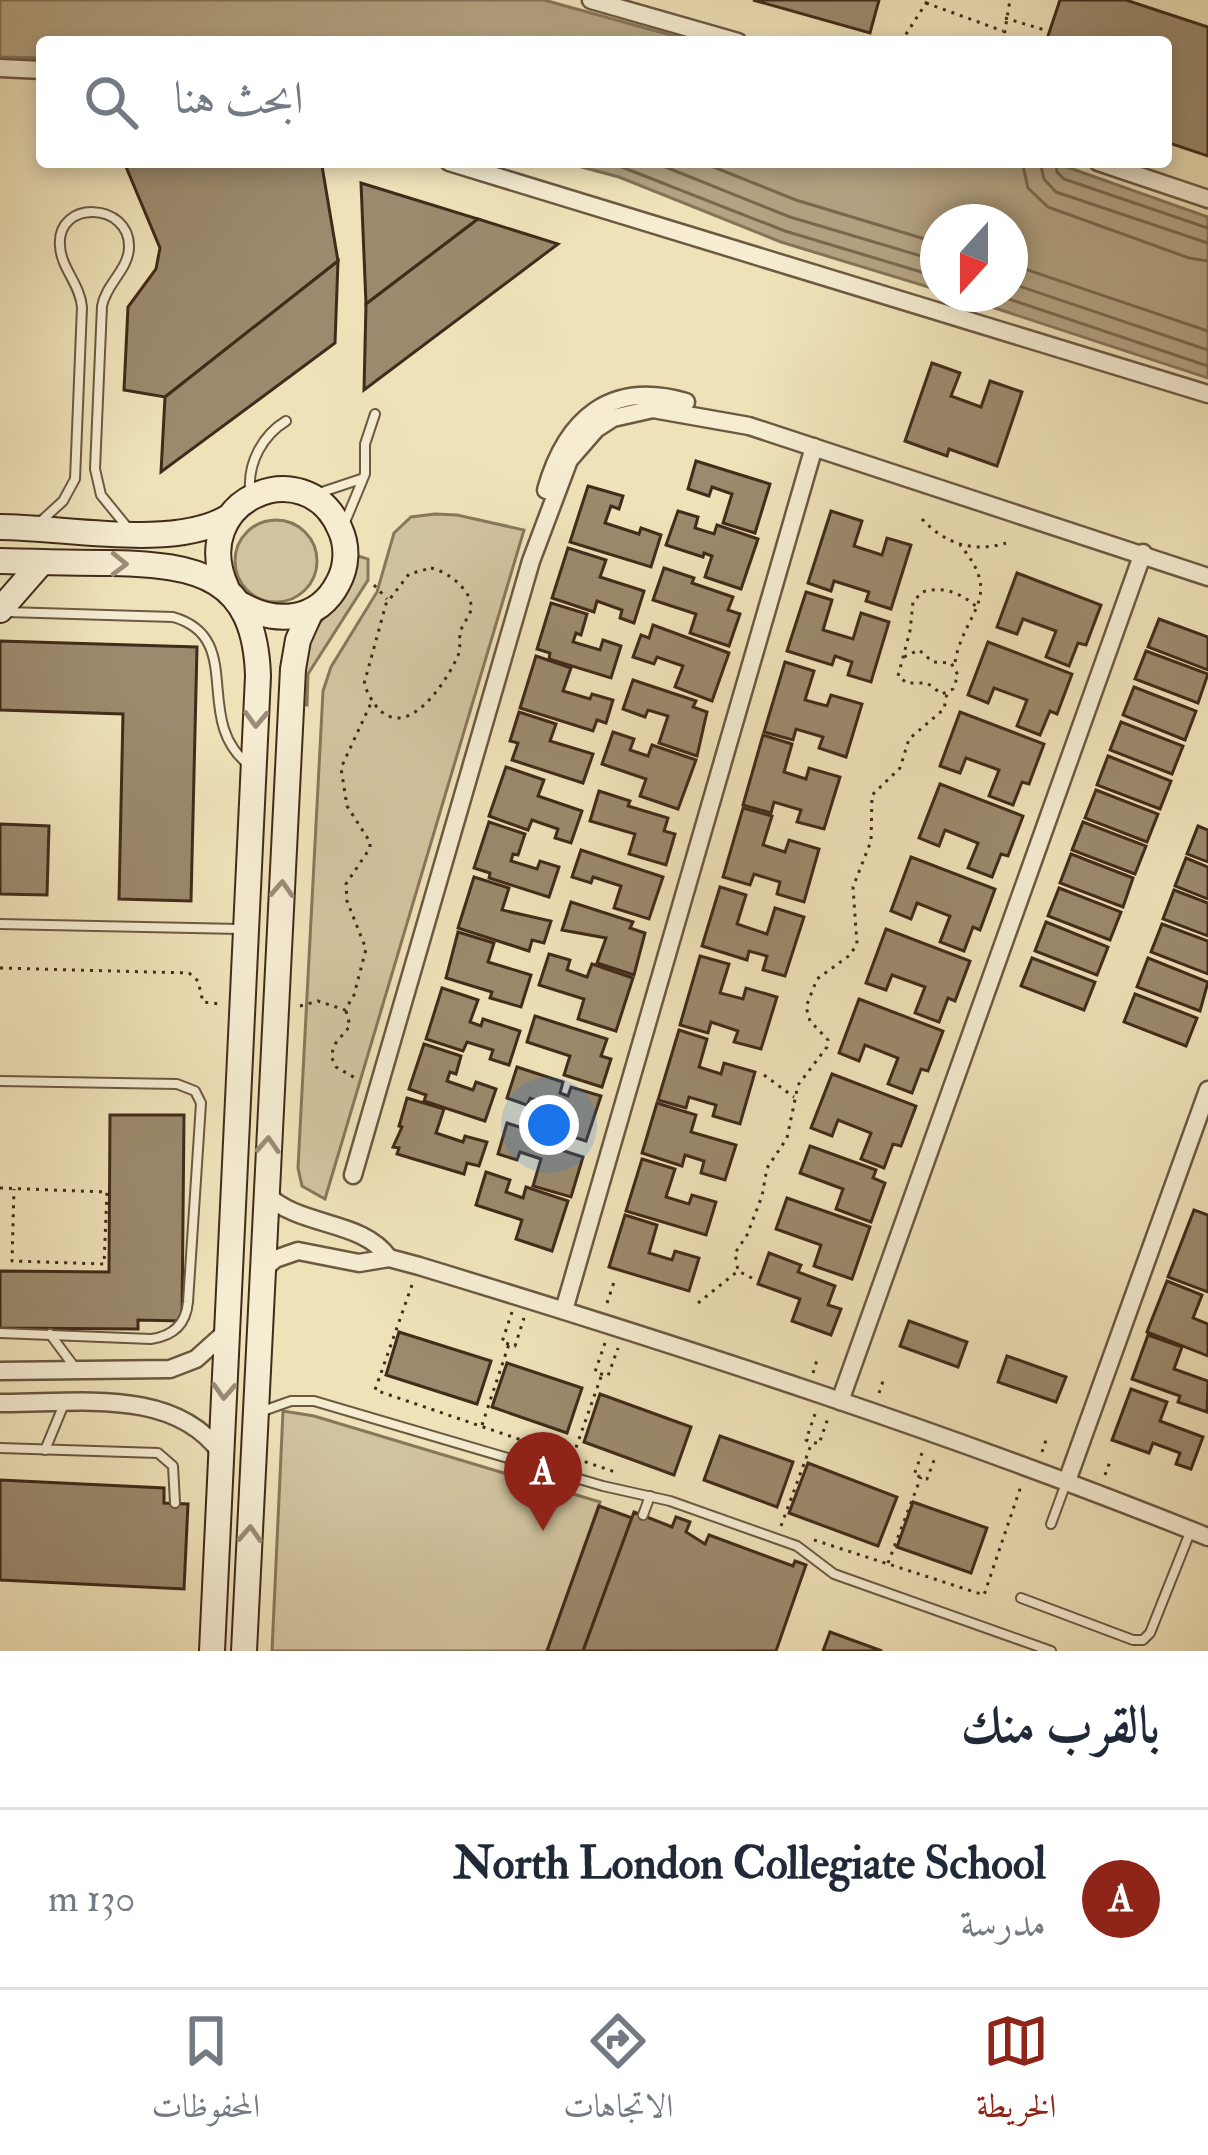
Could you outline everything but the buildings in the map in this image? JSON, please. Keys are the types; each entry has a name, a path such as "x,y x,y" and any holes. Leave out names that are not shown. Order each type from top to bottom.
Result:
{"street":[{"path":"591,0 717,36"},
{"path":"0,68 36,70"},
{"path":"469,168 1208,394"},
{"path":"1115,168 1208,200"},
{"path":"353,1175 531,561 569,460 596,429 613,418 653,409 748,426 1208,578"},
{"path":"564,1310 814,447"},
{"path":"0,527 185,532 227,518 250,497 281,489 321,503 342,532 346,560 328,598 311,611 275,618 202,574 176,566 0,561"},
{"path":"212,1651 258,657 216,554 227,518"},
{"path":"832,1398 1143,554"},
{"path":"0,611 42,562"},
{"path":"244,1651 293,669 298,640 311,611"},
{"path":"1067,1481 1208,1090"},
{"path":"266,1195 291,1212 371,1240 389,1258"},
{"path":"260,1274 275,1259 298,1251 359,1263 389,1258 418,1266 832,1398 1067,1481 1199,1534"},
{"path":"0,1371 170,1369 196,1359 226,1332"},
{"path":"0,1403 158,1408 201,1429 221,1454"}],"lane":[{"path":"33,528 63,501 75,479 82,307 59,244 70,220 94,211 120,223 128,241 127,259 109,284 102,306 94,469 107,506 132,532"},
{"path":"342,532 363,478 365,444 374,414"},
{"path":"250,497 249,476 256,456 270,432 286,421"},
{"path":"305,494 335,490 363,478"},
{"path":"0,611 172,617 191,625 206,639 214,659 218,720 224,736 233,751 254,768"},
{"path":"0,924 248,929"},
{"path":"0,1082 183,1084 195,1091 201,1103 188,1302 180,1324 167,1336 151,1339 0,1333"},
{"path":"50,1334 77,1370"},
{"path":"255,1414 291,1401 314,1401 650,1496 797,1546 834,1574 1051,1651"},
{"path":"45,1450 64,1404"},
{"path":"0,1448 158,1453 173,1466 175,1503"},
{"path":"1051,1524 1067,1481"},
{"path":"643,1515 650,1496"},
{"path":"1021,1598 1143,1640 1199,1534"}],"path":[{"path":"1004,36 1010,0"},
{"path":"905,36 927,2 1004,31"},
{"path":"1005,18 1048,31"},
{"path":"922,519 939,535 961,545 984,548 1006,543"},
{"path":"738,1271 735,1253 762,1196 767,1168 787,1138 801,1078 828,1043 807,1014 811,989 857,944 853,887 871,841 872,795 900,768 907,756 907,742 944,709 947,693 956,682 961,639 979,609 979,572 961,545"},
{"path":"431,568 452,577 471,609 460,632 457,658 434,699 394,719 383,715 373,700 364,678 389,600 409,574 431,568"},
{"path":"374,585 389,600"},
{"path":"947,693 927,682 900,680 897,670 904,657 911,608 922,592 950,591 979,609"},
{"path":"904,657 919,650 933,662 955,665"},
{"path":"345,1010 355,995 366,950 346,901 346,884 369,852 370,842 347,806 341,768 373,700"},
{"path":"0,968 189,973 198,981 203,1002 222,1004"},
{"path":"300,1006 318,1001 345,1010"},
{"path":"345,1010 350,1026 335,1044 332,1056 337,1067 357,1079"},
{"path":"764,1075 796,1097"},
{"path":"0,1188 107,1192 104,1264 12,1261 14,1189"},
{"path":"418,1266 375,1390 635,1479"},
{"path":"738,1271 752,1278"},
{"path":"698,1303 738,1271"},
{"path":"612,1325 596,1372 608,1376 612,1325 614,1282"},
{"path":"524,1298 515,1346 502,1342 524,1298"},
{"path":"482,1426 509,1344"},
{"path":"572,1457 602,1374"},
{"path":"832,1398 819,1444 806,1440 832,1398"},
{"path":"936,1435 927,1479 914,1475 936,1435"},
{"path":"780,1528 812,1442"},
{"path":"802,1535 983,1594 1029,1467"},
{"path":"888,1564 921,1477"}],"shaded area":[{"path":"435,514 524,530 325,1199 302,1186 298,1168 323,691 331,667 377,592 394,533 411,517"},
{"path":"276,520 305,532 317,561 305,590 276,602 247,590 235,561 247,532"},
{"path":"358,556 368,559 368,580 308,674 307,705 300,704 306,646 348,591"},
{"path":"283,1411 314,1416 600,1502 547,1651 272,1651"}],"water":[{"path":"0,0 544,0 674,36 36,36 36,58 0,57"},
{"path":"585,168 1070,168 1208,217 1208,378 1007,312 1028,312 1028,204 920,204 920,284 781,242"}],"place":[{"name":"North London Collegiate School","path":"543,1531"}]}
